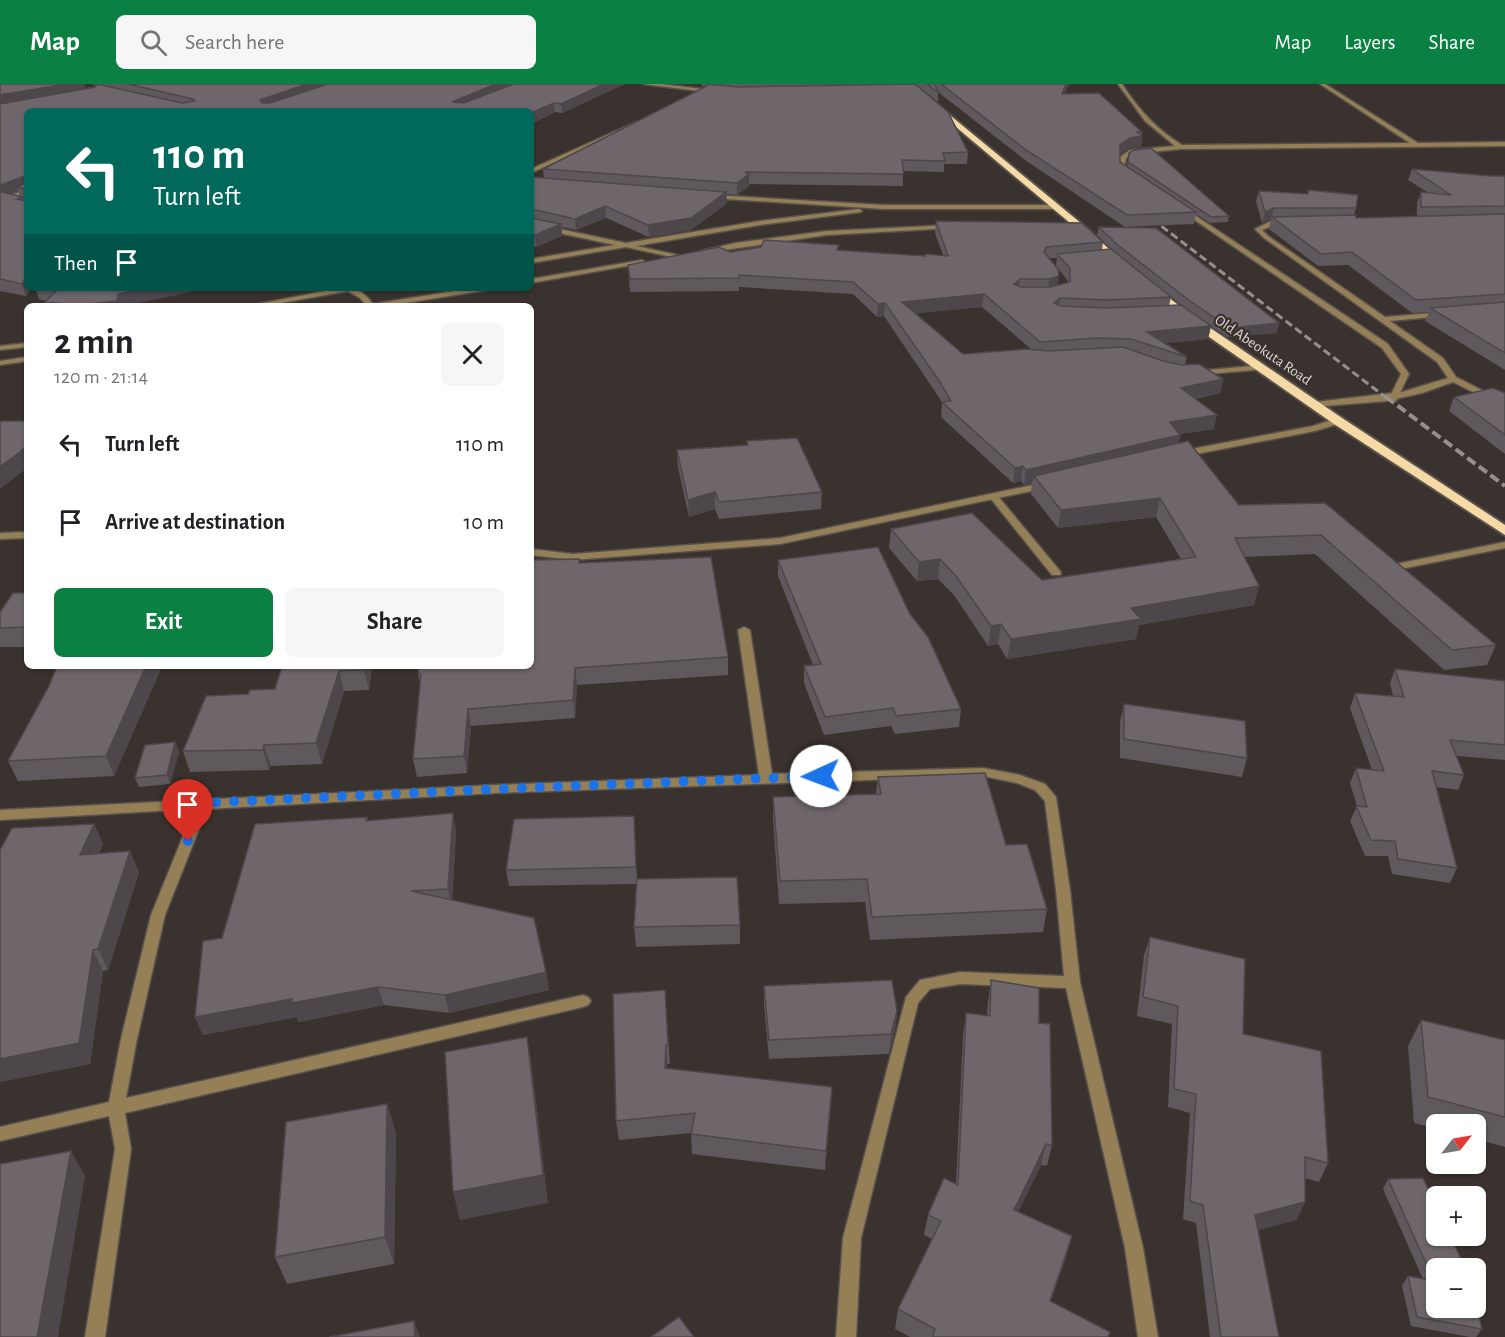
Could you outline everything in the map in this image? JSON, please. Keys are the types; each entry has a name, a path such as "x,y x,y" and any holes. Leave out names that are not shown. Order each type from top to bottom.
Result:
{"highway":[{"path":"911,90 1056,207 1107,258 1128,270"},
{"name":"Old Abeokuta Road","path":"1143,282 1183,314 1338,421 1505,531"}],"street":[{"path":"645,84 719,91"},
{"path":"1120,84 1131,101 1153,125 1165,137 1182,147"},
{"path":"1322,84 1417,145"},
{"path":"690,95 699,90"},
{"path":"534,170 644,121"},
{"path":"1139,181 1121,170 1123,157 1130,152 1182,147 1505,144"},
{"path":"3,200 24,192"},
{"path":"706,197 884,207 1056,207"},
{"path":"3,200 16,202"},
{"path":"1174,204 1385,346 1405,374 1393,399"},
{"path":"534,261 760,223 884,207"},
{"path":"1294,224 1271,223 1258,229 1381,320 1440,360 1453,379 1505,405"},
{"path":"534,226 676,256"},
{"path":"699,252 820,232 964,227"},
{"path":"534,280 687,254"},
{"path":"268,303 334,291"},
{"path":"355,291 369,303"},
{"path":"391,303 468,291"},
{"path":"1166,315 1183,314"},
{"path":"1381,320 1448,314"},
{"path":"0,348 24,345"},
{"path":"0,363 24,359"},
{"path":"1191,374 1262,367"},
{"path":"1316,405 1393,399 1429,390 1453,379"},
{"path":"1168,457 1315,428 1338,421"},
{"path":"534,552 573,557 780,541 1053,483"},
{"path":"994,497 1056,573"},
{"path":"0,536 24,535"},
{"path":"1385,569 1505,545"},
{"path":"744,630 766,778"},
{"path":"0,815 496,789 983,772 1020,778 1040,787 1051,800 1072,982 1134,1248 1148,1337"},
{"path":"95,1337 123,1149 116,1106 129,1039 158,915 203,803"},
{"path":"846,1337 852,1238 911,1001 925,984 960,978 1072,982"},
{"path":"0,1134 583,1001"}],"building":[{"path":"0,84 66,84 0,95"},
{"path":"97,84 182,103 195,101 128,84 307,84 260,100 262,103 270,103 328,84 496,84 452,102 464,103 514,84 604,84 561,104 554,103 534,112 534,108 24,108 24,176 0,185 0,104 95,87"},
{"path":"706,84 739,87 915,84 948,112 968,152 943,153 945,161 902,160 904,174 745,172 749,174 737,183 543,169 707,86"},
{"path":"927,84 934,84 939,93"},
{"path":"941,84 1066,84 1062,94 1099,93 1142,132 1137,132 1142,136 1130,138 1120,145 1120,162 1196,212 1127,215 1026,150"},
{"path":"1151,148 1229,216 1211,217 1128,162 1129,153 1134,150"},
{"path":"1412,169 1505,176 1505,206 1421,207 1421,192 1451,195"},
{"path":"534,177 726,192 691,218 648,225 605,206 575,219 534,210"},
{"path":"1308,190 1358,195 1356,208 1274,208 1265,212 1259,191 1308,194"},
{"path":"0,193 23,197 17,199 24,200 24,280 22,284 0,279"},
{"path":"1505,214 1505,294 1416,300 1352,252 1321,254 1272,217 1356,215 1356,218"},
{"path":"534,219 561,224 535,235"},
{"path":"936,221 1082,223 1103,242 1046,247 1044,252 1058,269 1059,276 1049,279 1020,279 1014,284 1020,287 1051,287 1070,282 1070,268 1057,254 1111,249 1171,297 1107,300 1060,298 1054,303 1060,306 1107,308 1181,305 1211,326 1147,332 1187,357 1131,339 1098,338 1040,342 984,294 902,302 963,354 1026,349 1048,351 1123,347 1163,361 1182,365 1199,364 1223,379 1181,388 1217,415 1170,422 1180,435 1026,470 1023,466 1015,468 942,402 951,401 885,303 878,304 853,282 739,275 739,278 630,279 628,265 719,247 730,252 761,247 764,240 839,245 837,250 948,256"},
{"path":"1099,227 1156,228 1279,323 1230,328 1190,301 1119,246"},
{"path":"56,291 132,291 118,294 117,301 44,303"},
{"path":"1505,302 1505,353 1430,308"},
{"path":"1493,388 1505,393 1505,435 1454,397"},
{"path":"0,421 24,421 24,448 0,467"},
{"path":"797,438 822,492 719,502 715,492 688,500 677,450 748,445 747,441"},
{"path":"1188,441 1239,505 1325,503 1496,645 1452,650 1321,535 1235,538 1259,586 1131,608 1141,619 1011,639 1001,624 991,626 956,576 940,559 919,562 891,529 972,513 1042,580 1196,557 1160,498 1061,510 1034,476"},
{"path":"878,547 910,614 928,637 961,709 896,716 893,708 825,717 804,666 821,664 778,560"},
{"path":"711,557 728,657 575,668 573,700 468,709 464,756 413,759 421,674 418,673 418,669 534,669 534,560 579,559 579,563"},
{"path":"13,593 24,593 24,627 0,628 0,612"},
{"path":"56,669 145,669 106,756 8,761 49,686"},
{"path":"281,669 364,669 339,671 316,743 264,745 263,750 183,751 206,696 248,694 250,690 275,689"},
{"path":"1395,669 1505,681 1505,745 1450,740 1464,775 1432,771 1457,868 1398,859 1395,841 1371,840 1356,806 1367,807 1356,768 1384,771 1355,693 1404,697"},
{"path":"1124,704 1245,721 1247,758 1124,739"},
{"path":"175,742 167,775 135,778 145,745"},
{"path":"985,773 1006,845 1027,844 1047,909 872,917 867,879 780,881 773,797 881,794 878,777"},
{"path":"453,813 448,889 411,891 534,918 546,972 445,995 378,987 292,1003 292,999 195,1017 203,941 222,938 255,824 367,817 366,821"},
{"path":"634,816 636,867 506,870 514,819"},
{"path":"94,824 80,855 130,851 98,949 93,950 79,1043 0,1059 0,850 12,828"},
{"path":"737,877 740,925 634,927 637,879"},
{"path":"1150,937 1245,959 1243,1034 1321,1051 1328,1163 1305,1157 1305,1202 1255,1215 1279,1337 1221,1337 1203,1205 1190,1201 1196,1094 1174,1089 1178,1006 1143,997"},
{"path":"892,980 897,1011 891,1034 769,1040 764,986"},
{"path":"991,980 1039,988 1039,1023 1050,1024 1052,1145 1046,1144 1014,1210 1072,1236 1050,1301 1110,1332 1108,1337 933,1337 935,1329 898,1309 941,1221 928,1215 944,1178 958,1185 966,1013 990,1016"},
{"path":"665,990 668,1044 666,1045 665,1068 832,1087 826,1151 691,1134 695,1113 616,1121 613,994"},
{"path":"1421,1020 1505,1040 1505,1117 1428,1097"},
{"path":"527,1037 543,1175 453,1192 445,1052"},
{"path":"387,1104 385,1237 275,1257 286,1122"},
{"path":"71,1151 37,1337 0,1337 0,1164"},
{"path":"1423,1178 1427,1186 1426,1246 1455,1246 1461,1258 1426,1258 1426,1263 1388,1179"},
{"path":"1408,1276 1426,1279 1426,1318 1479,1318 1482,1329 1417,1317"},
{"path":"679,1317 694,1337 651,1337"},
{"path":"414,1321 415,1337 329,1337"}],"railway":[{"path":"1148,216 1154,221"},
{"path":"1152,219 1388,399"},
{"path":"1386,397 1505,486"}],"route":[{"path":"188,841 203,803 821,776"}]}
